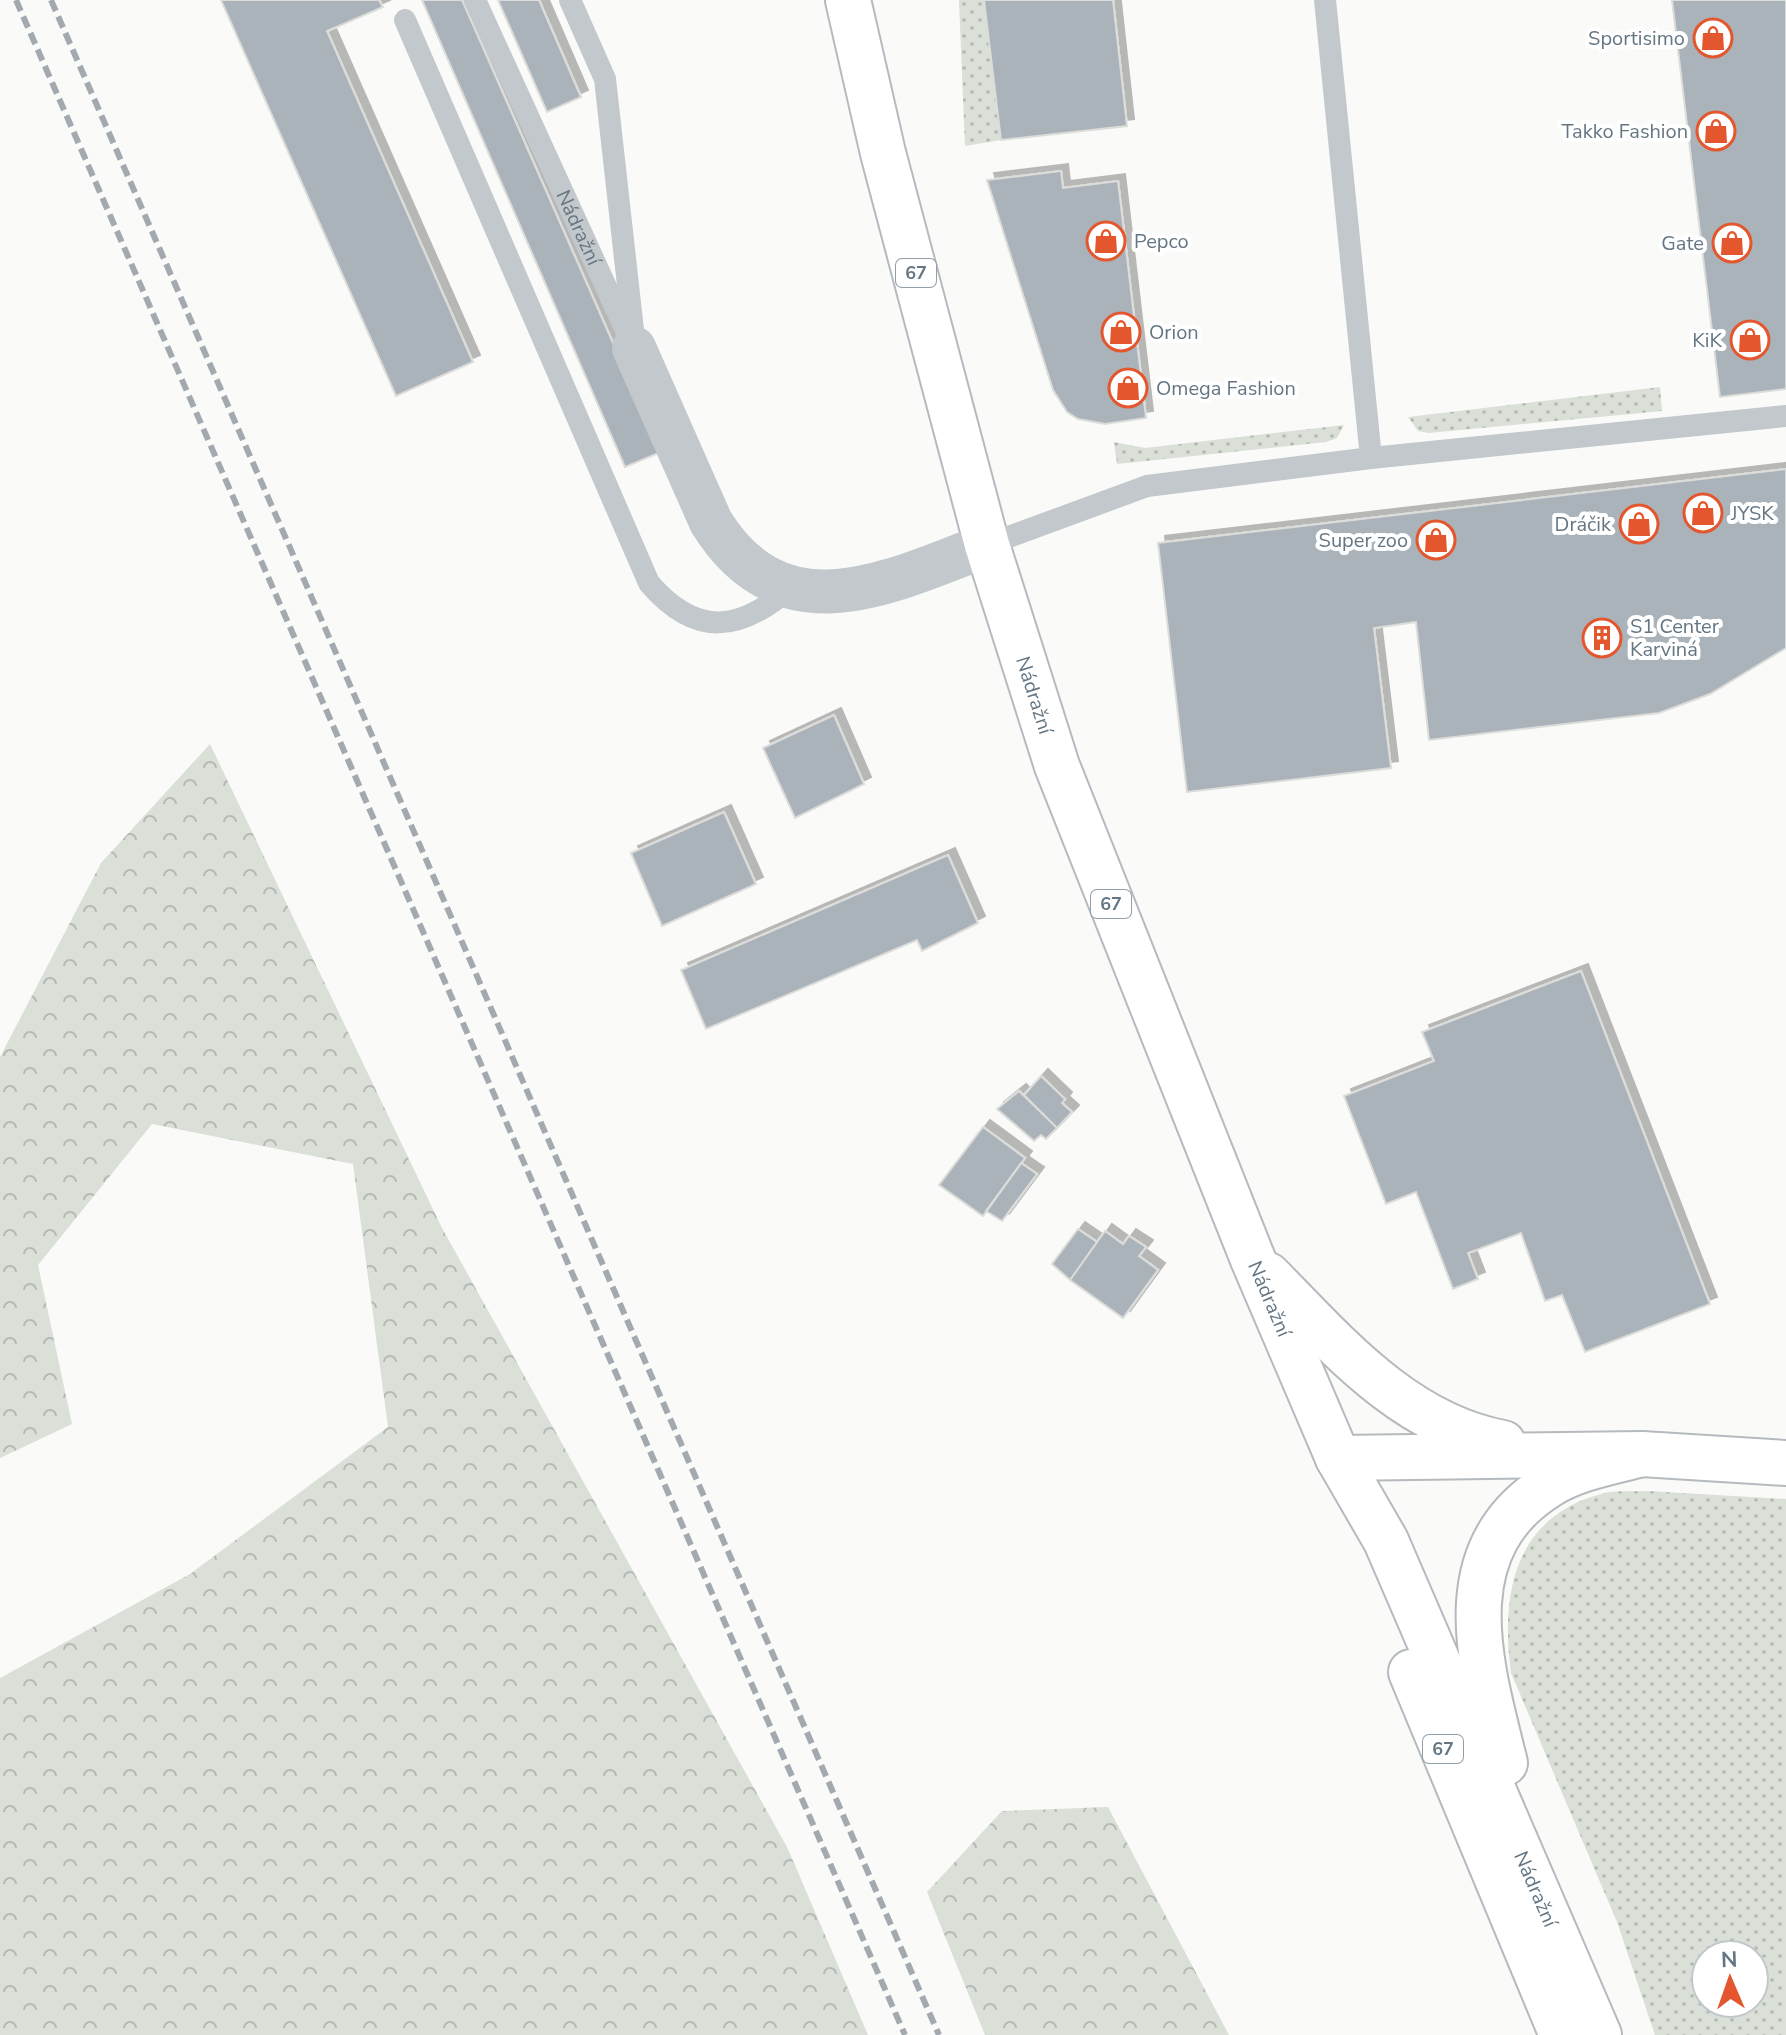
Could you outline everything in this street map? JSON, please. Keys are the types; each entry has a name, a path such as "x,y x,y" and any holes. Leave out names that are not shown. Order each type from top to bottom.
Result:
{"main road":[{"name":"Nádražní","path":"848,0 883,153 987,545 1057,766 1252,1257 1338,1458 1386,1541 1599,2035"},
{"name":"67","path":"1252,1257 1371,1376 1429,1418 1473,1436 1565,1454"},
{"name":"67","path":"1562,2035 1361,1552 1338,1458 1642,1454 1786,1463"},
{"path":"1535,1882 1479,1658 1478,1598 1500,1533 1531,1498 1551,1483 1642,1454"}],"street":[{"name":"Nádražní","path":"634,348 711,522 727,547 753,569 792,586 838,593 877,587 987,545"}],"lane":[{"name":"Nádražní","path":"475,0 634,348"},
{"path":"570,0 605,79 634,348"},
{"path":"1325,0 1371,458"},
{"path":"405,20 649,583 663,600 682,613 718,625 747,619 772,604 792,586"},
{"path":"987,545 1147,486 1371,458 1786,416"}],"green space":[{"path":"959,0 984,0 1001,140 965,146"},
{"path":"1660,387 1662,411 1429,433 1418,431 1408,417"},
{"path":"1344,425 1337,438 1326,442 1117,464 1114,442 1145,448"},
{"path":"210,744 442,1228 788,1849 868,2035 0,2035 0,1678 190,1574 388,1427 353,1164 152,1124 38,1265 72,1424 0,1458 0,1057 101,863"},
{"path":"1615,1492 1786,1499 1786,2035 1655,2035 1617,1922 1511,1673 1508,1614 1512,1586 1520,1561 1533,1538 1551,1519 1575,1504"},
{"path":"1108,1807 1229,2035 985,2035 927,1892 1002,1811"}],"building":[{"path":"221,0 379,0 383,7 327,31 473,362 396,396"},
{"path":"422,0 462,0 661,452 625,467"},
{"path":"498,0 539,0 581,97 547,112"},
{"path":"984,0 1113,0 1127,126 1001,140"},
{"path":"1672,0 1786,0 1786,389 1720,397"},
{"path":"1061,171 1063,188 1118,181 1146,418 1105,424 1078,419 1067,412 1053,390 987,180"},
{"name":"S1 Center Karviná","path":"1786,469 1786,648 1710,694 1659,713 1429,740 1416,622 1374,628 1391,768 1187,792 1158,543"},
{"path":"834,715 864,784 795,818 763,748"},
{"path":"724,812 756,884 662,926 631,853"},
{"path":"948,855 978,923 922,951 917,940 706,1029 681,970"},
{"path":"1581,971 1710,1304 1585,1352 1562,1295 1545,1301 1521,1233 1468,1253 1478,1279 1453,1289 1416,1192 1386,1204 1344,1096 1434,1061 1422,1032"},
{"path":"1041,1076 1065,1099 1062,1103 1072,1112 1057,1128 1024,1095"},
{"path":"1019,1091 1057,1128 1046,1139 1041,1135 1034,1141 997,1109"},
{"path":"983,1127 1025,1158 983,1216 939,1185"},
{"path":"1021,1163 1037,1174 1002,1221 986,1211"},
{"path":"1078,1229 1097,1242 1070,1280 1052,1264"},
{"path":"1105,1231 1123,1244 1129,1236 1146,1247 1139,1256 1158,1270 1123,1318 1070,1280"}],"railway":[{"path":"16,0 905,2035"},
{"path":"51,0 939,2035"}],"place":[{"name":"Sportisimo","path":"1713,38"},
{"name":"Takko Fashion","path":"1716,131"},
{"name":"Pepco","path":"1106,241"},
{"name":"Gate","path":"1732,243"},
{"name":"Orion","path":"1121,332"},
{"name":"KiK","path":"1750,340"},
{"name":"Omega Fashion","path":"1128,388"},
{"name":"JYSK","path":"1703,513"},
{"name":"Dráčik","path":"1639,524"},
{"name":"Super zoo","path":"1436,540"},
{"name":"S1 Center Karviná","path":"1602,638"}]}
